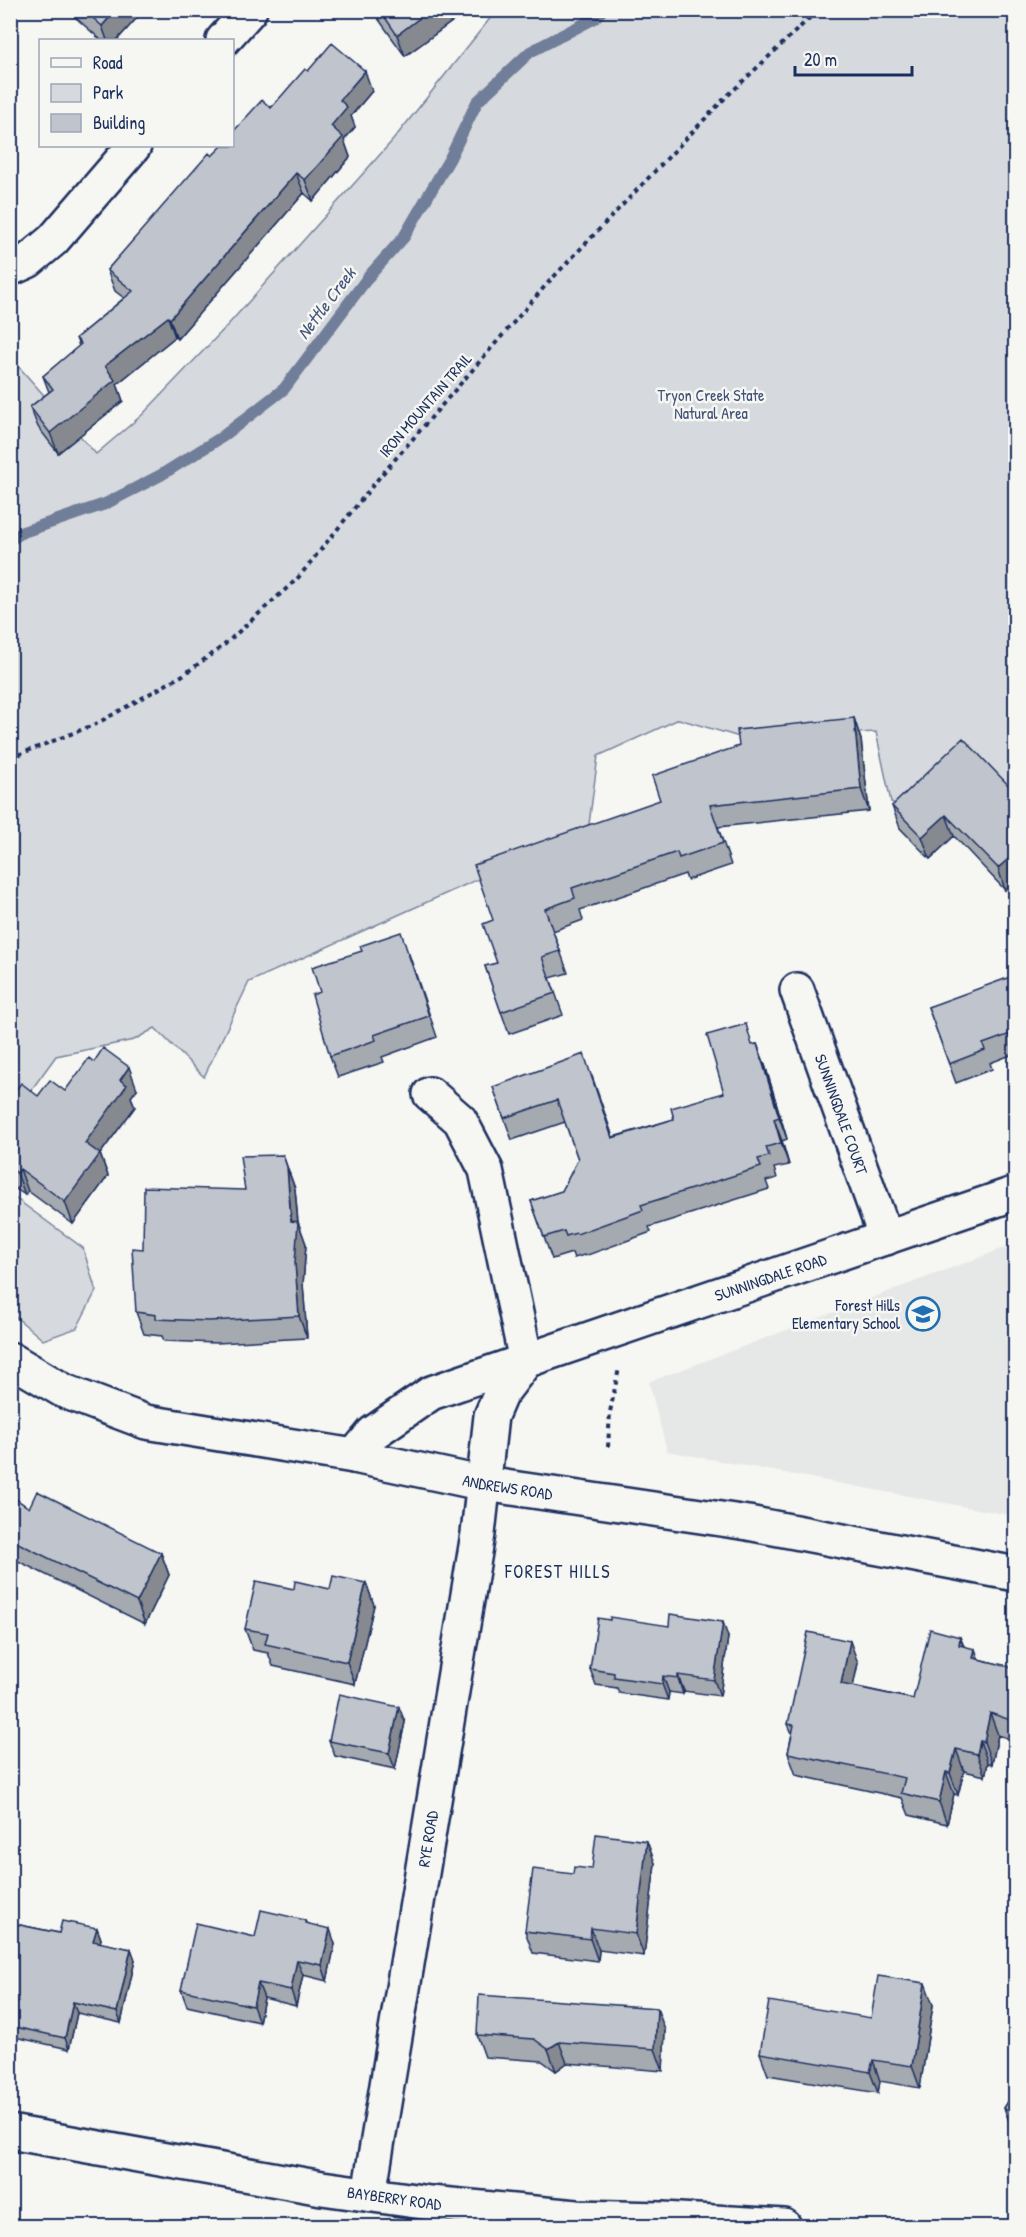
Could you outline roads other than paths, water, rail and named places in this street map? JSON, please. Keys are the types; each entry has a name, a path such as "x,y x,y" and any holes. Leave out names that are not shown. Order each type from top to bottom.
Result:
{"street":[{"path":"224,39 250,10"},
{"path":"10,269 28,261 53,240 133,147"},
{"name":"SUNNINGDALE COURT","path":"797,990 886,1238"},
{"path":"430,1094 460,1120 486,1170 526,1361 500,1395 491,1416 485,1484"},
{"name":"SUNNINGDALE ROAD","path":"354,1456 373,1433 431,1393 1016,1193"},
{"name":"ANDREWS ROAD","path":"10,1359 64,1391 146,1422 354,1456 485,1484 748,1523 1016,1574"},
{"name":"RYE ROAD","path":"369,2194 485,1484"},
{"name":"BAYBERRY ROAD","path":"10,2132 322,2188 430,2203 576,2217 783,2226"}],"waterway":[{"name":"Nettle Creek","path":"10,540 23,532 105,504 161,475 222,437 284,389 369,276 404,237 450,158 477,102 530,52 595,18 602,10"}],"place":[{"name":"Forest Hills Elementary School","path":"923,1314"}],"district":[{"name":"FOREST HILLS","path":"558,1571"}],"park label":[{"name":"Tryon Creek State Natural Area","path":"711,404"}]}
